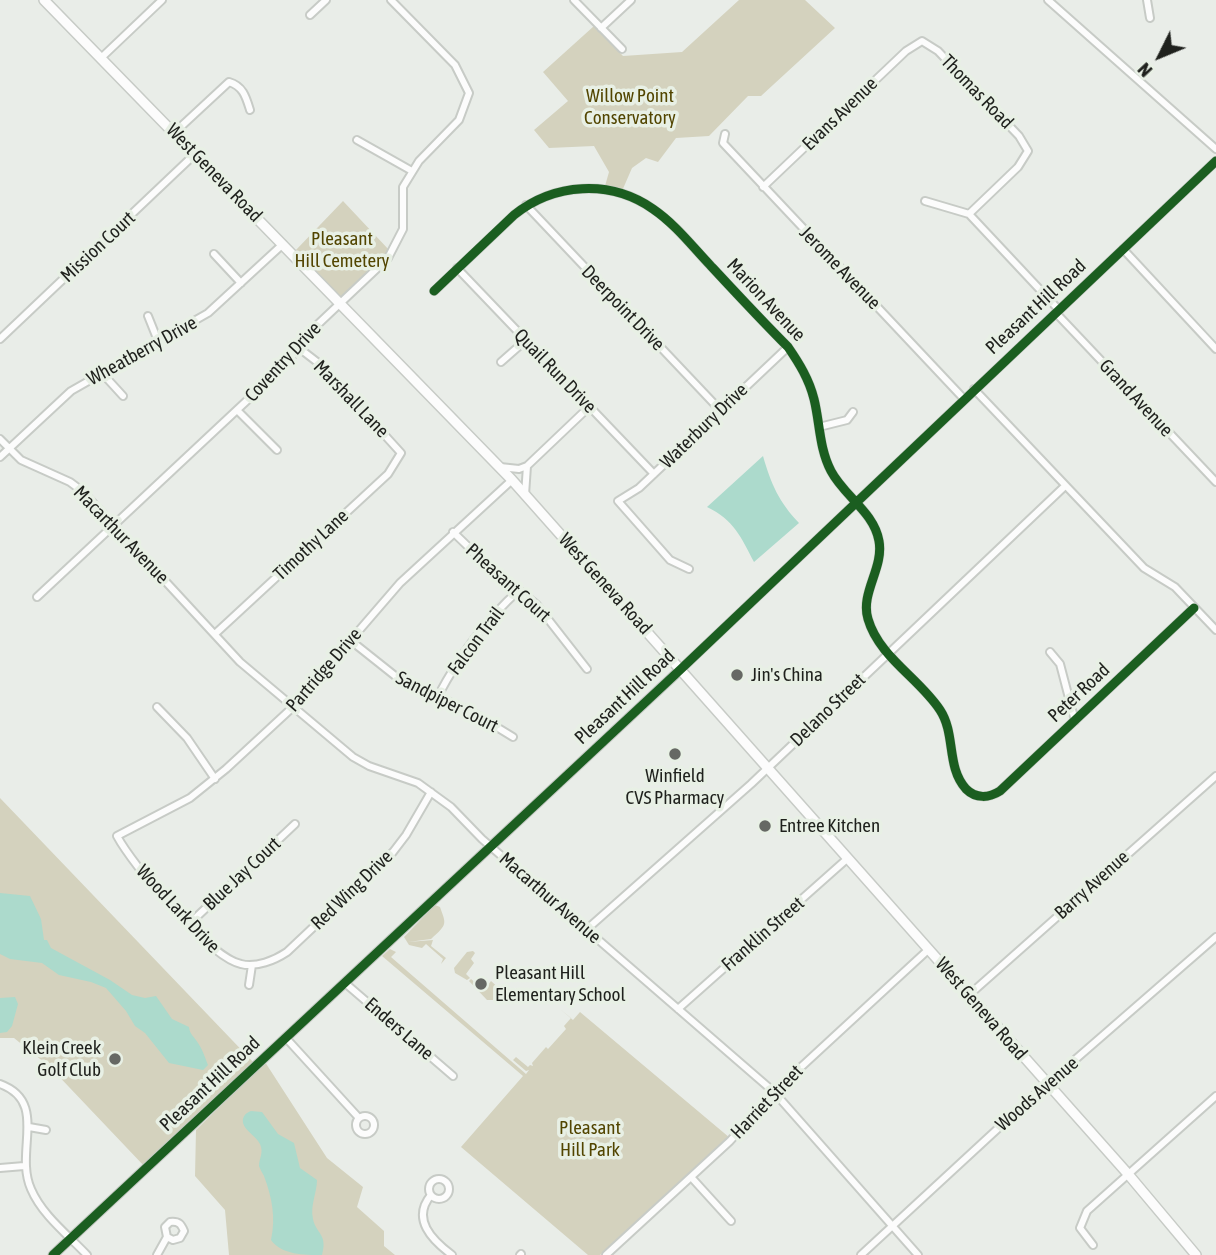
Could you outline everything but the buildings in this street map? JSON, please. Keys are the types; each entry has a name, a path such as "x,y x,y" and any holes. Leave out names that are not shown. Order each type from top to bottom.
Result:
{"main road":[{"name":"West Geneva Road","path":"44,0 512,480 1128,1174 1195,1255"}],"street":[{"path":"101,58 162,0"},
{"path":"310,15 326,0"},
{"name":"Coventry Drive","path":"37,597 286,364 314,328 388,258 396,245 404,229 403,187 419,161 459,120 469,93 455,65 391,0"},
{"path":"574,0 622,49"},
{"path":"601,28 631,0"},
{"path":"1048,0 1216,149"},
{"path":"1147,0 1150,18"},
{"name":"Thomas Road","path":"919,43 922,41 938,51 1018,135 1028,151 1018,167 969,214"},
{"name":"Evans Avenue","path":"763,187 906,51 919,43"},
{"path":"174,133 229,82 237,84 246,95 250,110"},
{"name":"Jerome Avenue","path":"725,134 723,143 964,399"},
{"path":"357,140 412,172"},
{"name":"Mission Court","path":"0,339 195,154"},
{"name":"Pleasant Hill Road","path":"53,1255 681,669 1216,161"},
{"name":"Marion Avenue","path":"434,291 526,205 556,192 592,188 624,194 645,203 669,222 788,347 807,379 824,455 830,469 869,520 878,537 880,552 867,616 872,630 888,653 941,711 949,730 957,775 967,790 985,797"},
{"path":"925,201 969,214"},
{"name":"Deerpoint Drive","path":"526,205 721,411"},
{"name":"Grand Avenue","path":"969,214 1216,482"},
{"name":"Wheatberry Drive","path":"0,457 67,394 208,313 283,244"},
{"path":"1123,249 1216,349"},
{"path":"214,254 241,282"},
{"name":"Quail Run Drive","path":"457,268 654,474"},
{"path":"148,316 158,341"},
{"path":"501,362 526,340"},
{"name":"Waterbury Drive","path":"689,569 670,560 618,501 639,488 788,347"},
{"name":"Marshall Lane","path":"299,348 321,365 401,453"},
{"path":"102,373 123,396"},
{"path":"974,389 1144,568 1175,587 1216,630"},
{"path":"499,467 520,469 527,466 589,407"},
{"path":"237,410 277,450"},
{"path":"819,427 847,420 853,412"},
{"name":"Macarthur Avenue","path":"0,439 29,465 75,485 216,633 240,662 293,707 361,762 408,779 451,807 586,930 774,1092 918,1255"},
{"name":"Timothy Lane","path":"216,633 388,474 401,453"},
{"path":"525,495 527,466"},
{"name":"Partridge Drive","path":"117,836 170,810 215,779 293,707 400,583 512,480"},
{"name":"Delano Street","path":"586,930 768,768 1065,486"},
{"name":"Pheasant Court","path":"453,532 548,618 587,669"},
{"name":"Falcon Trail","path":"438,696 456,663 488,621 519,590"},
{"name":"Peter Road","path":"985,797 1000,791 1194,608"},
{"name":"Sandpiper Court","path":"350,640 399,679 472,712 513,737"},
{"path":"1050,652 1060,664 1074,721"},
{"path":"157,707 187,738 215,779"},
{"name":"Barry Avenue","path":"969,995 1216,776"},
{"name":"Red Wing Drive","path":"252,965 275,959 287,952 384,862 406,835 431,792"},
{"name":"Blue Jay Court","path":"189,923 295,824"},
{"name":"Wood Lark Drive","path":"117,836 142,873 222,956 241,964 252,965"},
{"name":"Franklin Street","path":"678,1009 848,858"},
{"name":"Woods Avenue","path":"861,1255 1048,1084 1216,937"},
{"name":"Harriet Street","path":"606,1255 730,1141 774,1092 929,949"},
{"path":"249,985 252,965"},
{"name":"Enders Lane","path":"345,983 453,1076"},
{"path":"286,1038 359,1118"},
{"path":"0,1084 21,1098 27,1111 29,1127 24,1166 30,1189 38,1202 87,1255"},
{"path":"1093,1245 1080,1228 1087,1211 1216,1096"},
{"path":"29,1127 46,1130"},
{"path":"0,1168 24,1166"},
{"path":"691,1177 731,1221"},
{"path":"431,1195 424,1205 422,1216 426,1230 436,1243 452,1255"},
{"path":"157,1255 167,1237"}],"green space":[{"name":"Willow Point Conservatory","path":"739,0 805,0 835,28 761,96 748,96 709,136 676,138 658,162 646,158 632,168 622,191 605,186 609,172 594,146 549,148 534,130 568,101 543,72 594,26 623,56 682,52"},
{"name":"Pleasant Hill Cemetery","path":"343,201 390,251 341,298 295,251"},
{"path":"0,798 255,1064 145,1167 50,1067 14,1038 0,1038"},
{"path":"435,905 440,907 443,927 431,939 408,942 433,940 431,946 446,958 441,964 443,959 426,944 422,948 409,945 404,937"},
{"name":"Pleasant Hill Park","path":"390,949 396,952 391,957 526,1074 529,1070 526,1071 513,1060 516,1057 528,1067 533,1066 532,1063 546,1047 548,1049 566,1029 564,1026 580,1012 730,1138 600,1255 588,1255 461,1147 523,1076 382,956"},
{"path":"467,952 475,953 471,959 474,963 466,974 470,978 467,980 455,973 454,968"},
{"path":"471,979 484,990 491,981 501,990 493,1000 487,1000 469,981"},
{"path":"265,1062 327,1158 363,1187 357,1207 384,1231 384,1246 395,1255 229,1255 225,1210 195,1176 196,1130"}],"shaded area":[{"path":"763,456 776,492 799,523 754,562 741,537 730,524 707,507"},
{"path":"0,893 30,896 41,919 44,940 47,940 51,948 132,995 145,998 156,996 172,1019 189,1027 208,1065 203,1070 169,1063 145,1033 135,1026 106,988 59,975 42,963 10,959 0,954"},
{"path":"15,997 18,1004 12,1026 7,1032 0,1033 0,998"},
{"path":"251,1111 262,1112 278,1134 294,1143 300,1168 317,1180 312,1214 314,1224 323,1238 322,1255 287,1251 271,1240 272,1208 267,1184 259,1166 261,1147 243,1123 245,1115"}],"cycle path":[{"path":"53,1255 681,669 1216,161"},
{"path":"434,291 514,215 547,196 564,191 601,189 636,199 669,221 788,347 803,372 814,399 822,444 831,471 871,521 879,541 880,551 866,609 873,633 890,656 940,710 948,729 956,771 966,789 974,795 987,796 1000,791 1194,608"}],"place":[{"name":"Jin's China","path":"737,675"},
{"name":"Winfield CVS Pharmacy","path":"675,754"},
{"name":"Entree Kitchen","path":"765,826"},
{"name":"Pleasant Hill Elementary School","path":"481,984"},
{"name":"Klein Creek Golf Club","path":"115,1059"}]}
